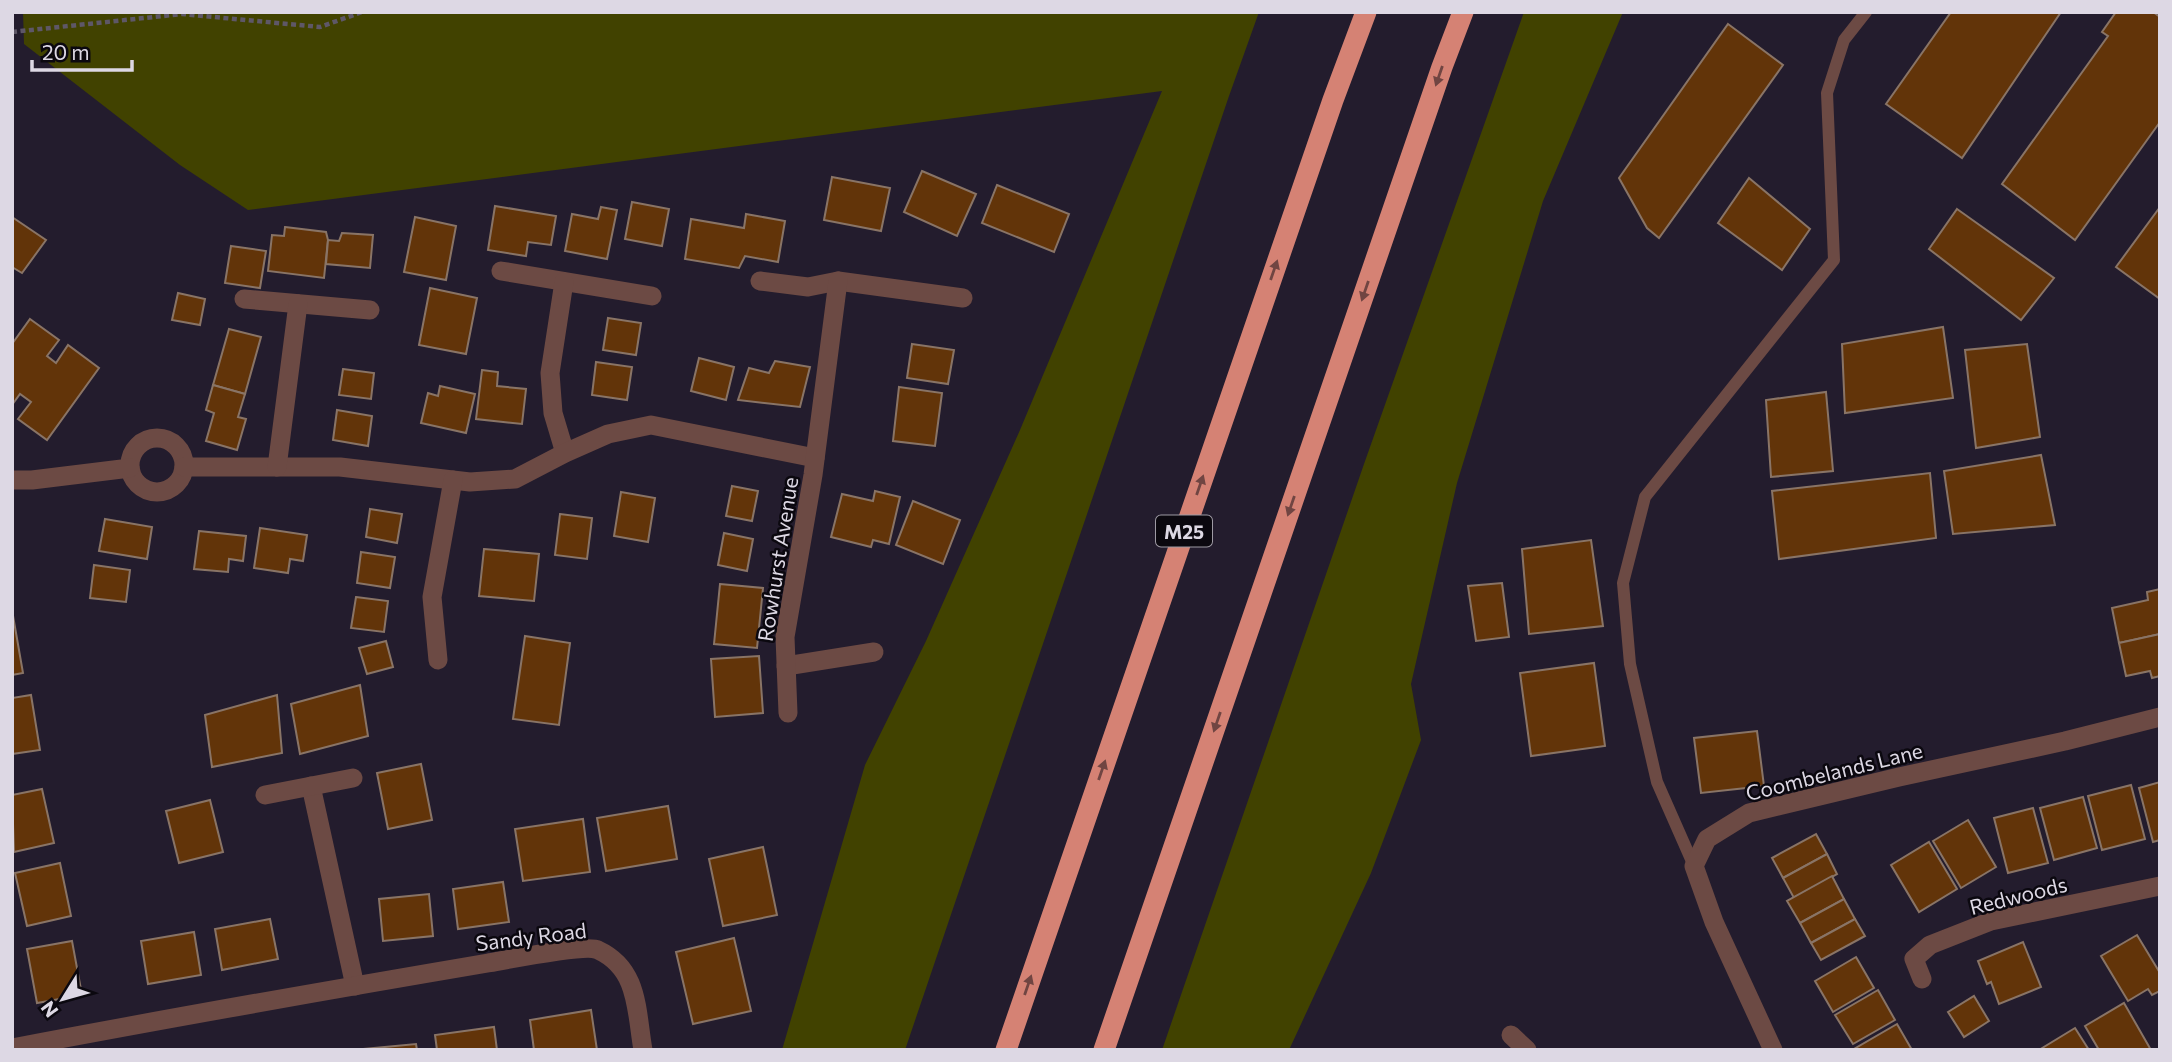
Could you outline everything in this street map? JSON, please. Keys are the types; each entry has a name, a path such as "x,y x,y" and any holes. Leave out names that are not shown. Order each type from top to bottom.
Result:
{"highway":[{"name":"M25","path":"1006,1050 1333,100 1366,12"},
{"path":"1104,1050 1463,12"}],"street":[{"path":"501,271 652,296"},
{"path":"760,281 807,287 838,281 963,298"},
{"name":"Rowhurst Avenue","path":"788,713 785,636 815,458 838,281"},
{"path":"564,282 550,373 554,413 565,453"},
{"path":"244,299 370,310"},
{"path":"277,467 298,304"},
{"name":"Rowhurst Avenue","path":"184,467 340,467 470,482 515,479 608,434 651,425 815,458"},
{"path":"160,438 175,444 182,454 184,467 178,482 168,490 152,491 140,485 131,468 131,457 138,446 151,439 160,438"},
{"path":"12,480 131,468"},
{"path":"438,660 432,597 453,480"},
{"name":"Rowhurst Avenue","path":"786,666 874,652"},
{"name":"Coombelands Lane","path":"1694,866 1707,839 1749,813 2160,717"},
{"path":"265,795 353,778"},
{"path":"312,786 355,986"},
{"path":"1694,866 1714,922 1773,1050"},
{"name":"Redwoods","path":"1922,978 1914,959 1930,945 1991,921 2160,886"},
{"name":"Sandy Road","path":"12,1048 151,1021 554,952 594,948 617,961 631,981 643,1050"},
{"path":"1511,1035 1528,1050"}],"lane":[{"path":"1694,866 1657,782 1630,664 1623,583 1645,497 1833,260 1827,93 1844,40 1866,12"}],"path":[{"path":"12,32 182,13 320,27 362,12"}],"shaded area":[{"path":"23,12 1259,12 905,1050 782,1050 865,765 926,641 1020,430 1162,91 248,210 180,165 24,44"},
{"path":"1524,12 1623,12 1543,201 1457,483 1411,684 1421,740 1371,873 1289,1050 1162,1050 1364,464"}],"building":[{"path":"1951,12 2061,12 1962,158 1886,104"},
{"path":"2116,12 2153,12 2160,17 2160,122 2075,240 2002,184 2108,36 2102,32"},
{"path":"1728,24 1783,65 1659,238 1647,228 1619,178"},
{"path":"922,171 976,194 957,236 904,212"},
{"path":"832,177 890,188 881,231 824,220"},
{"path":"1749,178 1810,229 1782,270 1718,223"},
{"path":"997,185 1069,214 1054,252 982,223"},
{"path":"632,202 669,209 662,246 625,239"},
{"path":"495,206 556,216 551,245 528,242 526,256 488,250"},
{"path":"601,207 617,210 607,259 565,251 572,214 598,219"},
{"path":"2160,207 2160,299 2116,267"},
{"path":"1957,209 2054,278 2021,320 1929,249"},
{"path":"746,214 785,221 778,262 745,256 739,268 685,259 691,219 744,228"},
{"path":"12,217 46,240 22,273 12,267"},
{"path":"415,217 456,226 446,280 404,272"},
{"path":"285,227 326,232 328,240 324,278 268,271 272,235 284,236"},
{"path":"342,233 373,235 370,268 326,264 328,240 339,241"},
{"path":"231,246 266,251 260,288 225,283"},
{"path":"430,288 477,298 466,354 419,345"},
{"path":"178,293 205,299 200,325 172,320"},
{"path":"608,318 641,323 636,355 603,350"},
{"path":"30,319 59,340 47,356 56,363 68,345 99,368 47,440 18,419 31,402 20,394 12,405 12,344"},
{"path":"1943,327 1953,398 1845,413 1842,344"},
{"path":"229,329 261,337 245,394 213,385"},
{"path":"912,344 954,350 948,384 907,378"},
{"path":"2027,344 2040,437 1976,448 1965,350"},
{"path":"699,358 734,367 726,400 691,391"},
{"path":"775,361 810,367 800,407 738,400 749,368 769,373"},
{"path":"596,362 632,367 627,400 592,395"},
{"path":"343,369 374,373 371,399 339,395"},
{"path":"482,370 498,372 497,386 526,389 522,424 476,419"},
{"path":"213,385 245,394 238,417 246,419 237,450 206,441 214,413 206,410"},
{"path":"440,386 475,394 466,433 421,423 428,393 438,396"},
{"path":"899,387 942,393 935,446 893,441"},
{"path":"1826,392 1833,471 1771,477 1766,400"},
{"path":"337,410 372,416 368,446 333,440"},
{"path":"2041,455 2055,525 1953,534 1944,471"},
{"path":"1930,473 1936,538 1779,559 1772,491"},
{"path":"732,486 758,491 752,521 726,516"},
{"path":"875,491 900,497 889,544 873,540 871,547 831,537 842,494 873,501"},
{"path":"621,492 655,498 648,542 614,536"},
{"path":"913,501 960,520 943,564 896,545"},
{"path":"370,509 402,514 397,543 366,537"},
{"path":"560,514 592,518 587,559 555,555"},
{"path":"105,519 152,527 147,559 99,551"},
{"path":"260,528 307,535 303,561 290,559 288,573 254,568"},
{"path":"199,531 246,536 243,561 229,559 228,572 194,569"},
{"path":"724,533 753,539 747,571 718,565"},
{"path":"1591,540 1603,626 1529,634 1522,549"},
{"path":"484,549 539,554 534,601 479,596"},
{"path":"361,552 395,557 390,588 357,583"},
{"path":"94,565 130,570 126,602 90,598"},
{"path":"1502,583 1509,637 1476,641 1468,586"},
{"path":"720,584 763,588 757,648 714,644"},
{"path":"2160,589 2160,634 2119,643 2112,608 2148,600 2147,592"},
{"path":"356,597 388,601 384,632 351,628"},
{"path":"12,610 23,673 12,675"},
{"path":"2160,634 2160,676 2152,678 2150,671 2126,676 2119,643"},
{"path":"525,636 570,643 559,725 513,719"},
{"path":"386,641 393,667 367,674 359,648"},
{"path":"759,656 763,713 715,717 711,659"},
{"path":"1594,663 1605,746 1531,756 1520,673"},
{"path":"360,685 368,736 300,754 291,704"},
{"path":"31,695 40,750 12,754 12,698"},
{"path":"277,695 282,753 212,767 205,715"},
{"path":"1757,731 1764,786 1701,793 1694,738"},
{"path":"421,764 432,820 388,829 377,773"},
{"path":"2160,782 2160,840 2153,842 2139,788"},
{"path":"2131,785 2145,839 2102,850 2088,796"},
{"path":"42,789 54,843 14,852 12,795"},
{"path":"2083,797 2097,848 2054,860 2040,808"},
{"path":"210,800 223,852 179,863 166,811"},
{"path":"668,806 677,859 606,871 597,818"},
{"path":"2033,808 2048,863 2008,873 1994,818"},
{"path":"583,819 590,872 523,881 515,829"},
{"path":"1968,820 1996,867 1961,888 1933,841"},
{"path":"1816,834 1827,854 1783,878 1772,858"},
{"path":"1929,842 1957,889 1919,912 1891,865"},
{"path":"763,847 777,915 723,926 709,859"},
{"path":"1827,854 1837,874 1794,898 1783,878"},
{"path":"60,863 71,916 27,926 15,873"},
{"path":"1832,876 1844,899 1800,923 1787,901"},
{"path":"503,882 509,922 458,929 453,889"},
{"path":"429,894 433,936 383,941 379,899"},
{"path":"1844,899 1855,919 1811,943 1800,923"},
{"path":"270,919 278,959 222,970 215,929"},
{"path":"1855,919 1865,936 1821,960 1811,943"},
{"path":"194,932 201,975 148,984 141,941"},
{"path":"2137,935 2160,973 2160,991 2152,995 2148,989 2128,1001 2101,956"},
{"path":"734,938 751,1011 693,1024 676,952"},
{"path":"72,941 82,995 37,1003 27,949"},
{"path":"2023,942 2041,987 1999,1004 1991,982 1987,984 1978,961"},
{"path":"1856,957 1874,988 1833,1012 1815,981"},
{"path":"1878,990 1895,1020 1853,1044 1835,1015"},
{"path":"1974,996 1989,1021 1964,1037 1948,1012"},
{"path":"2124,1003 2151,1050 2099,1050 2085,1026"},
{"path":"591,1010 597,1050 534,1050 530,1020"},
{"path":"1897,1024 1912,1050 1854,1049"},
{"path":"494,1027 497,1050 437,1050 435,1035"},
{"path":"2075,1028 2089,1050 2039,1050"},
{"path":"416,1044 417,1050 364,1050 364,1049"}]}
